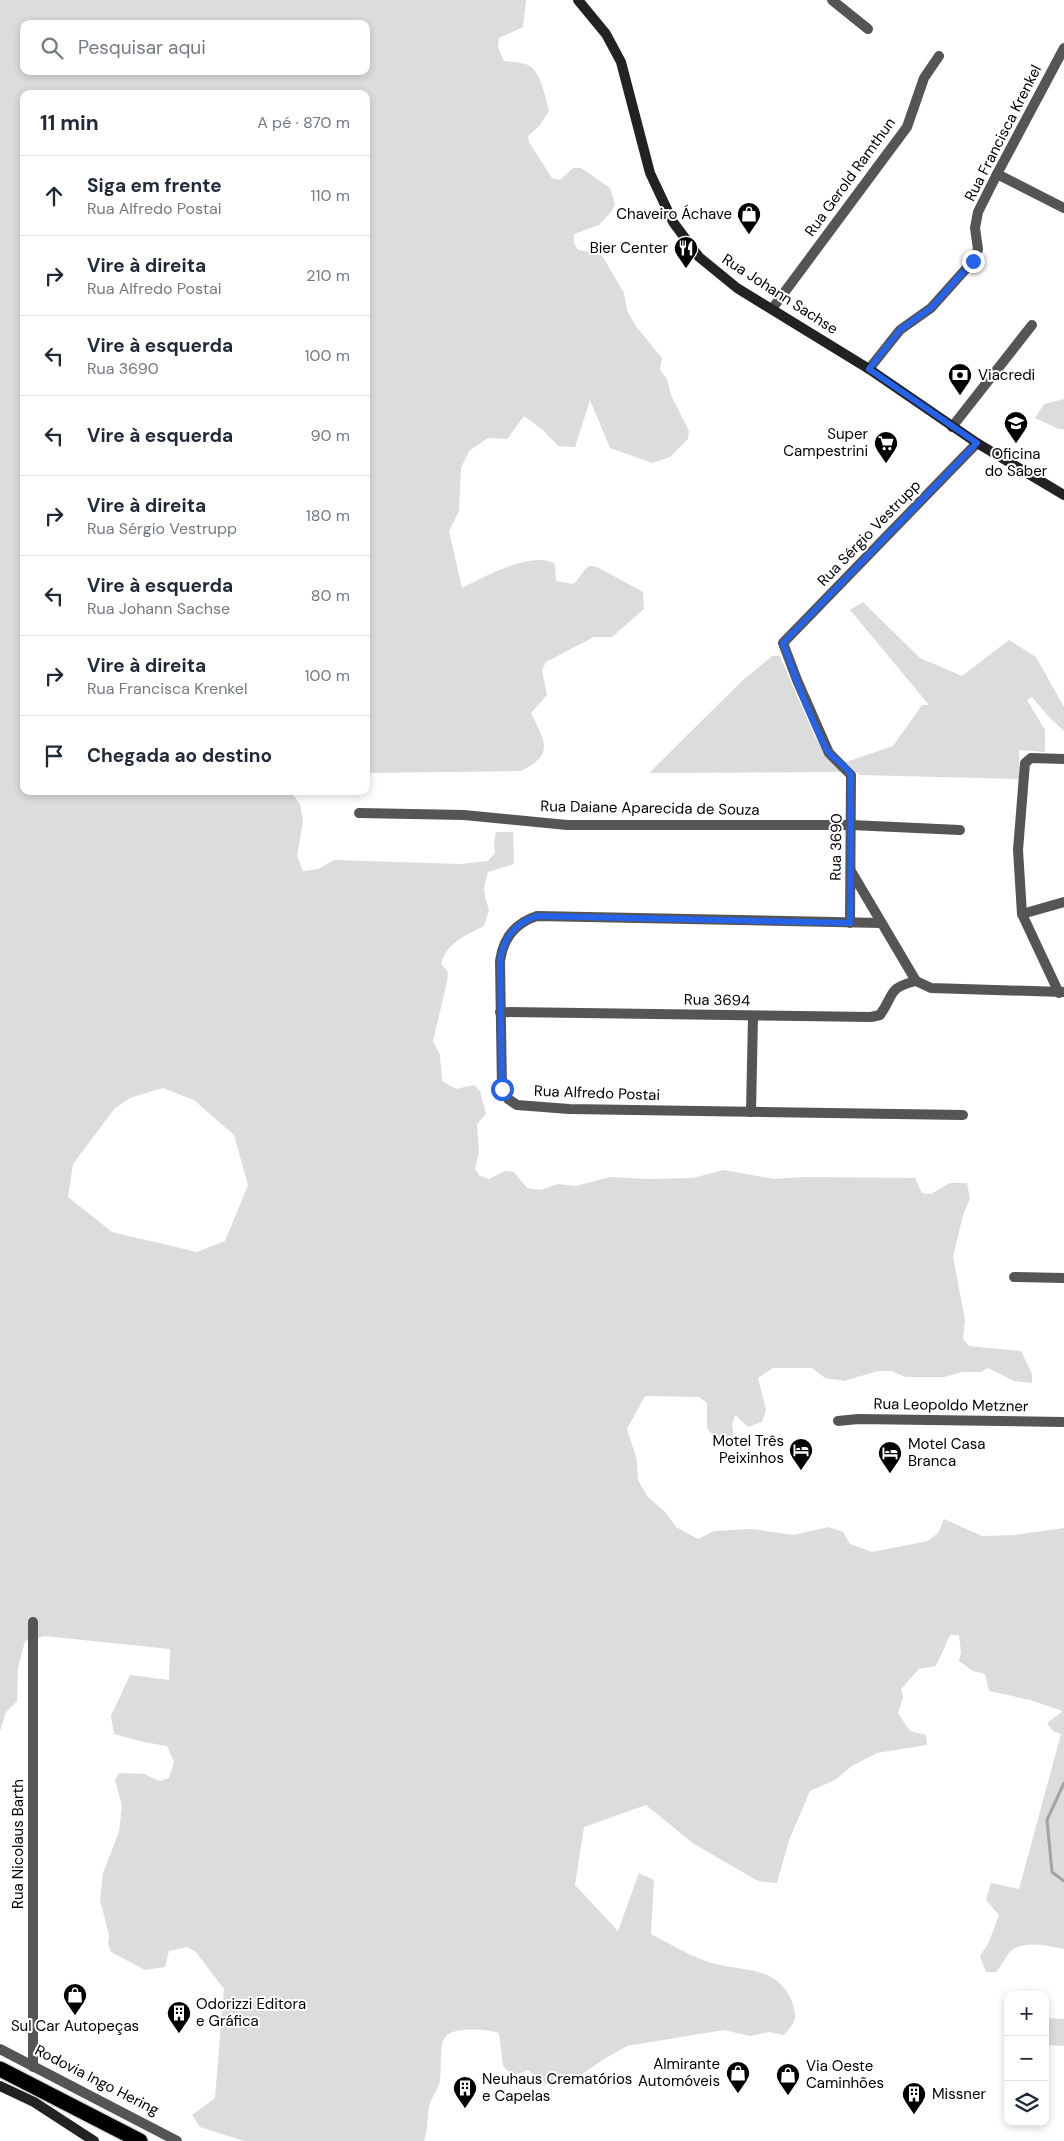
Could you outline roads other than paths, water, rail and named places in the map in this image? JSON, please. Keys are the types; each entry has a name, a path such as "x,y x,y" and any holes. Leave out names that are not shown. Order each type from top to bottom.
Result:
{"highway":[{"path":"0,2069 140,2141"}],"street":[{"name":"Rua Johann Sachse","path":"578,0 606,34 621,62 650,173 673,222 699,258 737,288 869,369 977,443 1064,495"},
{"path":"832,0 868,28"},
{"name":"Rua Francisca Krenkel","path":"869,369 900,330 931,308 973,261 978,249 975,228 978,212 1064,48"},
{"name":"Rua Gerold Ramthun","path":"772,309 907,127 924,78 939,56"},
{"path":"997,174 1064,208"},
{"path":"952,427 1032,325"},
{"name":"Rua Sérgio Vestrupp","path":"849,772 829,753 783,643 977,443"},
{"path":"850,870 916,981 931,988 1062,993 1022,914 1018,850 1025,762 1030,758 1064,759"},
{"name":"Rua 3690","path":"849,772 851,825 850,923"},
{"name":"Rua Daiane Aparecida de Souza","path":"359,813 464,815 567,825 851,825 960,830"},
{"path":"1022,914 1064,902"},
{"name":"Rua Alfredo Postai","path":"881,923 537,916 525,919 506,938 500,961 502,1089 508,1099 517,1105 569,1109 963,1115"},
{"name":"Rua 3694","path":"500,1012 871,1017 880,1015 890,995 900,985 916,981"},
{"path":"751,1112 753,1016"},
{"path":"1014,1277 1064,1278"},
{"name":"Rua Leopoldo Metzner","path":"838,1421 858,1419 1064,1422"},
{"name":"Rua Nicolaus Barth","path":"33,1622 33,2067"},
{"name":"Rodovia Ingo Hering","path":"0,2050 177,2141"},
{"path":"0,2086 34,2102 94,2141"}],"waterway":[{"path":"1064,1783 1047,1820 1052,1872 1064,1881"}],"place":[{"name":"Chaveiro Áchave","path":"749,235"},
{"name":"Bier Center","path":"686,269"},
{"name":"Viacredi","path":"960,396"},
{"name":"Oficina do Saber","path":"1016,444"},
{"name":"Super Campestrini","path":"886,464"},
{"name":"Motel Três Peixinhos","path":"801,1471"},
{"name":"Motel Casa Branca","path":"890,1474"},
{"name":"Sul Car Autopeças","path":"75,2016"},
{"name":"Odorizzi Editora e Gráfica","path":"179,2034"},
{"name":"Almirante Automóveis","path":"738,2094"},
{"name":"Via Oeste Caminhões","path":"788,2096"},
{"name":"Neuhaus Crematórios e Capelas","path":"465,2109"},
{"name":"Missner","path":"914,2115"}]}
